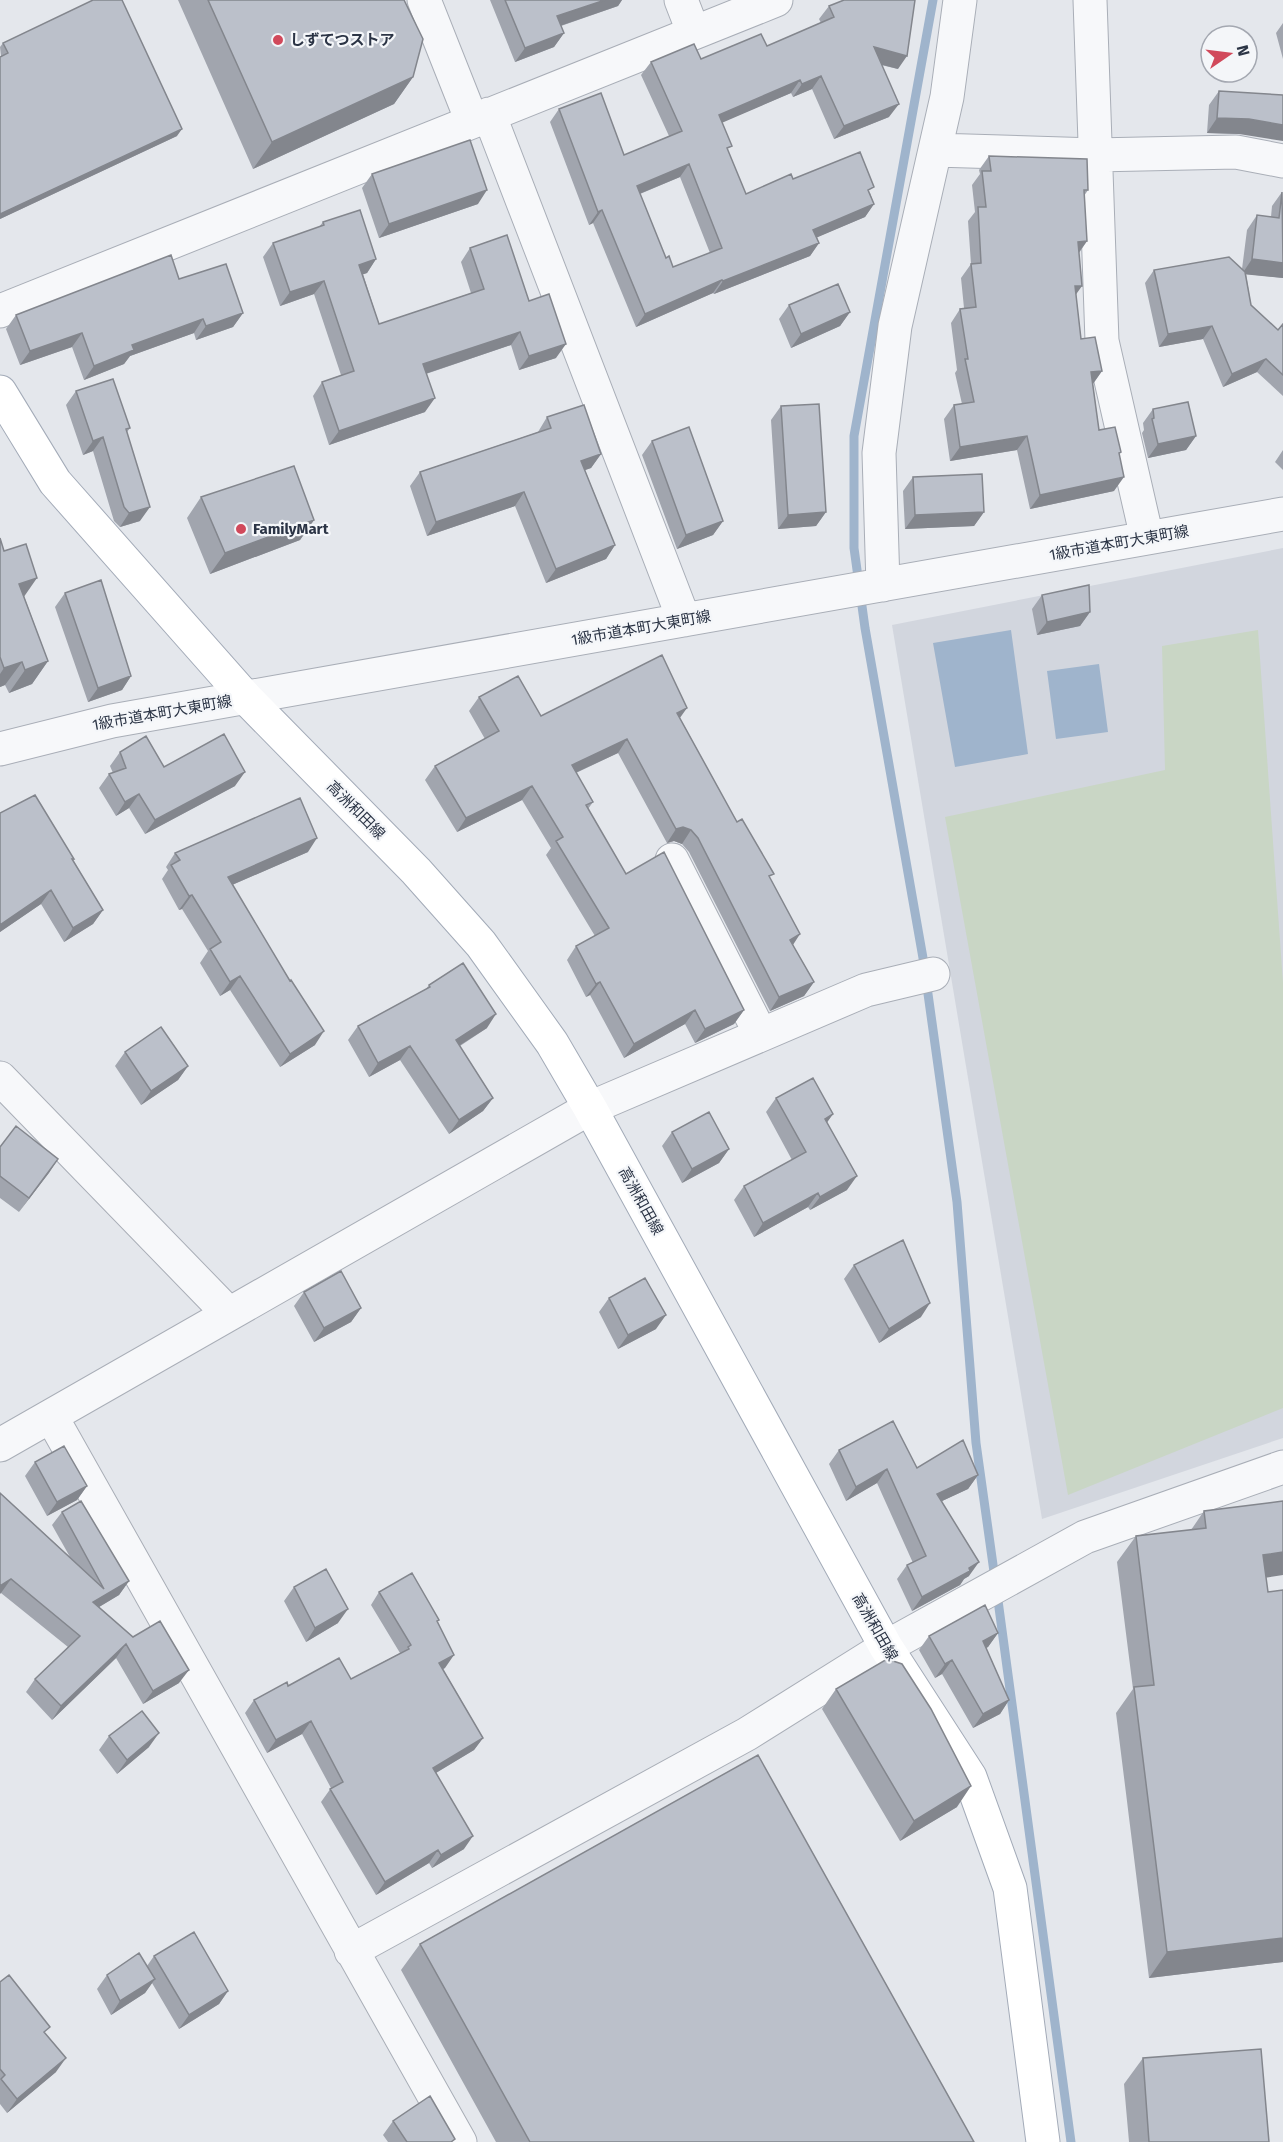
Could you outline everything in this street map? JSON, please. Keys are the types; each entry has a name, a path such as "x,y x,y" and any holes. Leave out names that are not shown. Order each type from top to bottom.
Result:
{"main road":[{"name":"高洲和田線","path":"0,392 56,482 246,698 416,871 481,944 552,1043 886,1647 970,1777 1010,1888 1043,2142"}],"street":[{"path":"424,0 480,117 684,620"},
{"path":"681,0 693,32"},
{"path":"0,311 776,0"},
{"path":"883,585 879,453 895,326 947,97 960,0"},
{"path":"1090,0 1102,341 1147,538"},
{"path":"935,150 1095,155 1236,152 1283,160"},
{"name":"1級市道本町大東町線","path":"0,748 112,721 1283,514"},
{"path":"672,860 761,1035"},
{"path":"0,1445 590,1108 866,990 933,974"},
{"path":"0,1078 228,1313"},
{"path":"51,1416 460,2142"},
{"path":"351,1951 747,1734 886,1647 1085,1537 1283,1467"}],"shaded area":[{"path":"1283,548 1283,1438 1042,1519 892,625"}],"green space":[{"path":"1258,630 1283,983 1283,1408 1068,1495 945,817 1165,770 1162,646"}],"water":[{"path":"1011,630 1028,754 955,767 933,643"},
{"path":"1099,664 1108,732 1056,739 1047,671"}],"building":[{"path":"93,0 122,0 182,129 0,214 0,57 8,53 3,43"},
{"path":"208,0 404,0 423,39 413,77 272,142"},
{"path":"505,0 605,0 557,16 564,33 525,48"},
{"path":"844,0 915,0 907,56 874,47 899,104 844,126 821,76 802,84 800,80 719,115 732,146 727,148 746,194 791,174 793,179 860,152 874,187 868,190 874,204 813,230 819,243 722,280 645,314 602,210 598,212 559,109 601,93 624,155 682,131 651,62 694,44 701,59 761,34 767,46 834,17 829,6","holes":["689,164 722,248 673,267 669,256 666,258 637,186"]},
{"path":"1219,91 1283,95 1283,125 1249,119 1217,118"},
{"path":"470,140 487,190 389,224 372,174"},
{"path":"989,156 1087,159 1088,190 1084,190 1087,241 1078,242 1082,286 1075,286 1081,339 1095,337 1102,371 1091,372 1099,430 1115,427 1124,477 1040,495 1027,436 960,447 954,405 974,402 965,359 968,359 960,309 976,307 971,264 981,263 978,207 986,207 982,171 991,171"},
{"path":"1282,192 1283,263 1252,259 1257,215 1279,218"},
{"path":"360,210 376,259 359,265 379,324 484,289 470,248 507,235 529,301 549,294 566,344 529,356 520,332 423,364 435,398 339,431 322,382 354,371 324,281 290,292 273,243 324,225 323,222"},
{"path":"171,255 179,279 226,264 243,313 206,326 203,319 132,345 134,350 94,366 82,333 30,351 16,315"},
{"path":"1229,257 1245,272 1251,305 1278,330 1283,324 1283,375 1266,359 1232,374 1212,326 1168,334 1154,270"},
{"path":"838,284 850,312 801,334 789,305"},
{"path":"113,379 130,428 126,429 150,507 129,513 124,507 103,437 93,441 76,391"},
{"path":"1188,402 1196,436 1158,444 1152,419 1154,418 1153,409"},
{"path":"819,404 826,512 788,515 781,406"},
{"path":"584,405 601,454 581,461 615,545 556,569 524,492 436,522 420,472 551,428 547,417"},
{"path":"689,427 723,521 686,535 652,441"},
{"path":"294,466 314,520 225,553 201,497"},
{"path":"982,474 984,512 915,515 913,477"},
{"path":"0,538 4,551 26,544 37,578 19,584 48,661 25,670 22,662 4,668 0,657"},
{"path":"101,580 131,676 98,688 65,593"},
{"path":"1089,585 1090,612 1047,622 1042,595"},
{"path":"662,655 687,708 677,713 737,822 742,819 774,874 769,876 800,934 790,940 814,982 779,997 698,838 691,830 683,827 676,829 627,739 572,765 593,802 586,805 626,874 664,852 744,1010 705,1029 695,1010 634,1044 600,982 596,984 576,946 609,928 556,841 563,837 532,786 466,818 435,766 499,731 479,697 518,676 541,716"},
{"path":"224,734 245,772 155,820 139,794 125,802 109,774 126,768 120,752 146,736 164,767"},
{"path":"35,795 103,910 73,928 51,890 0,925 0,813"},
{"path":"300,798 317,838 228,877 290,981 324,1031 290,1054 240,976 230,982 210,949 221,942 171,865 180,860 175,853"},
{"path":"463,963 496,1014 456,1040 493,1098 459,1120 410,1046 378,1063 358,1026 430,987 429,985"},
{"path":"161,1027 188,1066 151,1091 125,1052"},
{"path":"813,1078 833,1114 825,1119 857,1176 820,1197 818,1193 763,1223 744,1186 806,1152 776,1098"},
{"path":"709,1112 729,1149 692,1169 672,1132"},
{"path":"16,1126 58,1159 29,1198 0,1176 0,1147"},
{"path":"903,1240 930,1303 889,1329 854,1265"},
{"path":"341,1271 361,1308 324,1328 304,1292"},
{"path":"645,1278 666,1315 628,1335 609,1298"},
{"path":"893,1421 917,1468 963,1440 978,1475 937,1494 979,1562 969,1568 970,1571 922,1597 907,1565 926,1556 887,1469 856,1487 839,1450"},
{"path":"64,1446 87,1486 57,1502 35,1462"},
{"path":"0,1493 104,1589 62,1512 81,1501 129,1581 93,1602 133,1637 160,1621 189,1670 153,1691 126,1644 61,1706 35,1679 80,1636 11,1579 0,1586"},
{"path":"1283,1501 1283,1552 1263,1555 1268,1592 1283,1590 1283,1938 1167,1952 1134,1687 1154,1685 1136,1536 1206,1528 1204,1511"},
{"path":"326,1569 348,1609 315,1628 294,1587"},
{"path":"412,1573 439,1620 437,1621 454,1655 439,1663 483,1738 433,1768 473,1836 441,1855 438,1850 385,1882 330,1789 343,1782 311,1721 276,1740 254,1700 287,1682 288,1686 339,1658 351,1679 409,1649 411,1645 379,1592"},
{"path":"985,1605 998,1633 983,1641 1009,1700 983,1714 952,1660 945,1664 929,1636"},
{"path":"887,1659 902,1664 931,1709 971,1786 914,1821 836,1689"},
{"path":"142,1711 159,1733 127,1760 109,1736"},
{"path":"758,1755 974,2142 530,2142 420,1944"},
{"path":"194,1932 228,1991 189,2015 154,1956"},
{"path":"139,1953 155,1979 120,2001 107,1975"},
{"path":"9,1975 50,2027 44,2032 66,2058 17,2099 1,2079 5,2075 0,2069 0,1982"},
{"path":"1261,2049 1269,2142 1149,2142 1143,2058"},
{"path":"430,2096 455,2139 451,2142 407,2142 393,2121"}],"waterway":[{"path":"933,0 854,436 854,548 865,628 923,958 957,1202 976,1443 995,1579"},
{"path":"997,1593 1071,2142"}],"place":[{"name":"しずてつストア","path":"278,40"},
{"name":"FamilyMart","path":"241,529"}]}
